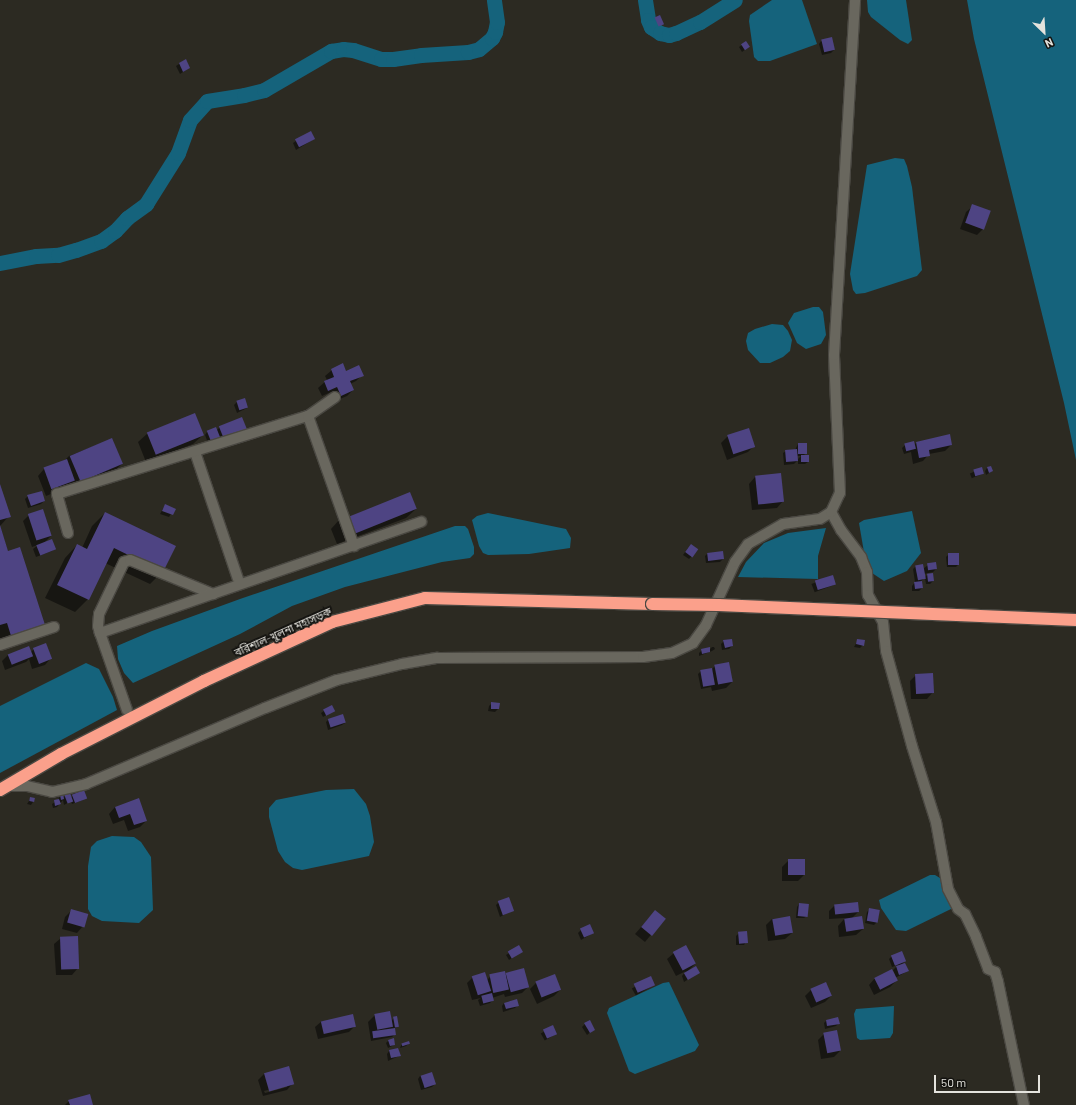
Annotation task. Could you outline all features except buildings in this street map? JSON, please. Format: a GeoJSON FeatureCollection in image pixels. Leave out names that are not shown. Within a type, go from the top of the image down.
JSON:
{"type":"FeatureCollection","features":[{"type":"Feature","properties":{"kind":"highway","name":"বরিশাল-খুলনা মহাসড়ক"},"geometry":{"type":"LineString","coordinates":[[3,788],[61,754],[198,684],[332,622],[425,598],[726,605],[1076,620]]}},
{"type":"Feature","properties":{"kind":"street"},"geometry":{"type":"LineString","coordinates":[[3,788],[27,786],[52,792],[86,784],[265,708],[337,680],[402,664],[437,658],[643,657],[672,653],[693,643],[706,625],[735,562],[748,544],[783,524],[820,519],[831,512],[840,493],[834,354],[855,0]]}},
{"type":"Feature","properties":{"kind":"street"},"geometry":{"type":"LineString","coordinates":[[68,533],[57,494],[308,416],[335,397]]}},
{"type":"Feature","properties":{"kind":"street"},"geometry":{"type":"LineString","coordinates":[[308,416],[354,546]]}},
{"type":"Feature","properties":{"kind":"street"},"geometry":{"type":"LineString","coordinates":[[195,452],[238,579]]}},
{"type":"Feature","properties":{"kind":"street"},"geometry":{"type":"LineString","coordinates":[[831,512],[841,530],[861,557],[867,572],[868,595],[883,622],[886,651],[912,746],[936,822],[948,889],[958,909],[965,914],[976,937],[988,969],[995,972],[1024,1105]]}},
{"type":"Feature","properties":{"kind":"street"},"geometry":{"type":"LineString","coordinates":[[100,633],[421,522]]}},
{"type":"Feature","properties":{"kind":"street"},"geometry":{"type":"LineString","coordinates":[[127,710],[98,626],[99,614],[124,562],[130,560],[213,594]]}},
{"type":"Feature","properties":{"kind":"street"},"geometry":{"type":"LineString","coordinates":[[0,645],[54,627]]}},
{"type":"Feature","properties":{"kind":"water"},"geometry":{"type":"Polygon","coordinates":[[[772,0],[802,0],[817,44],[770,61],[758,61],[754,57],[749,21],[750,15],[772,0]]]}},
{"type":"Feature","properties":{"kind":"water"},"geometry":{"type":"Polygon","coordinates":[[[867,0],[906,0],[912,40],[908,44],[900,40],[871,17],[868,12],[867,0]]]}},
{"type":"Feature","properties":{"kind":"water"},"geometry":{"type":"Polygon","coordinates":[[[967,0],[1076,0],[1076,460],[1064,403],[974,39],[967,0]]]}},
{"type":"Feature","properties":{"kind":"water"},"geometry":{"type":"Polygon","coordinates":[[[895,158],[904,159],[907,166],[912,187],[922,270],[917,276],[865,293],[856,294],[853,290],[850,274],[867,165],[895,158]]]}},
{"type":"Feature","properties":{"kind":"water"},"geometry":{"type":"Polygon","coordinates":[[[813,307],[819,307],[823,312],[826,335],[821,344],[806,349],[797,343],[788,323],[794,313],[813,307]]]}},
{"type":"Feature","properties":{"kind":"water"},"geometry":{"type":"Polygon","coordinates":[[[772,324],[783,325],[788,331],[792,340],[790,351],[783,357],[770,363],[760,363],[748,350],[746,341],[748,333],[755,329],[772,324]]]}},
{"type":"Feature","properties":{"kind":"water"},"geometry":{"type":"Polygon","coordinates":[[[912,511],[921,553],[907,571],[884,581],[872,573],[866,564],[859,523],[864,520],[912,511]]]}},
{"type":"Feature","properties":{"kind":"water"},"geometry":{"type":"Polygon","coordinates":[[[488,513],[566,529],[571,538],[570,548],[529,554],[488,555],[483,553],[479,546],[472,520],[477,516],[488,513]]]}},
{"type":"Feature","properties":{"kind":"water"},"geometry":{"type":"Polygon","coordinates":[[[455,526],[465,526],[468,529],[474,547],[474,554],[470,558],[442,562],[345,587],[292,606],[240,634],[133,683],[124,673],[118,659],[117,646],[152,631],[240,599],[455,526]]]}},
{"type":"Feature","properties":{"kind":"water"},"geometry":{"type":"Polygon","coordinates":[[[826,528],[818,556],[818,579],[738,577],[746,562],[764,543],[788,533],[826,528]]]}},
{"type":"Feature","properties":{"kind":"water"},"geometry":{"type":"Polygon","coordinates":[[[86,663],[99,669],[113,697],[117,710],[0,773],[0,706],[86,663]]]}},
{"type":"Feature","properties":{"kind":"water"},"geometry":{"type":"Polygon","coordinates":[[[354,789],[366,804],[370,816],[374,842],[369,856],[302,870],[293,868],[285,862],[278,851],[269,817],[269,808],[276,800],[326,790],[354,789]]]}},
{"type":"Feature","properties":{"kind":"water"},"geometry":{"type":"Polygon","coordinates":[[[112,836],[134,837],[141,842],[151,857],[153,910],[139,923],[102,921],[92,916],[88,909],[88,866],[91,847],[97,841],[112,836]]]}},
{"type":"Feature","properties":{"kind":"water"},"geometry":{"type":"Polygon","coordinates":[[[930,875],[935,875],[940,878],[953,908],[906,931],[896,930],[881,908],[879,900],[930,875]]]}},
{"type":"Feature","properties":{"kind":"water"},"geometry":{"type":"Polygon","coordinates":[[[669,982],[699,1045],[695,1051],[635,1074],[629,1071],[607,1013],[609,1008],[663,983],[669,982]]]}},
{"type":"Feature","properties":{"kind":"water"},"geometry":{"type":"Polygon","coordinates":[[[894,1006],[893,1033],[890,1038],[860,1040],[857,1038],[854,1014],[856,1009],[894,1006]]]}},
{"type":"Feature","properties":{"kind":"waterway"},"geometry":{"type":"LineString","coordinates":[[0,263],[36,256],[58,255],[76,250],[101,241],[115,231],[127,218],[146,204],[178,153],[190,120],[207,101],[264,90],[331,51],[343,49],[353,50],[381,59],[393,59],[421,55],[468,52],[479,49],[492,38],[495,32],[497,22],[494,0]]}},
{"type":"Feature","properties":{"kind":"waterway"},"geometry":{"type":"LineString","coordinates":[[645,0],[648,20],[651,27],[660,33],[669,35],[700,22],[735,0]]}}]}
